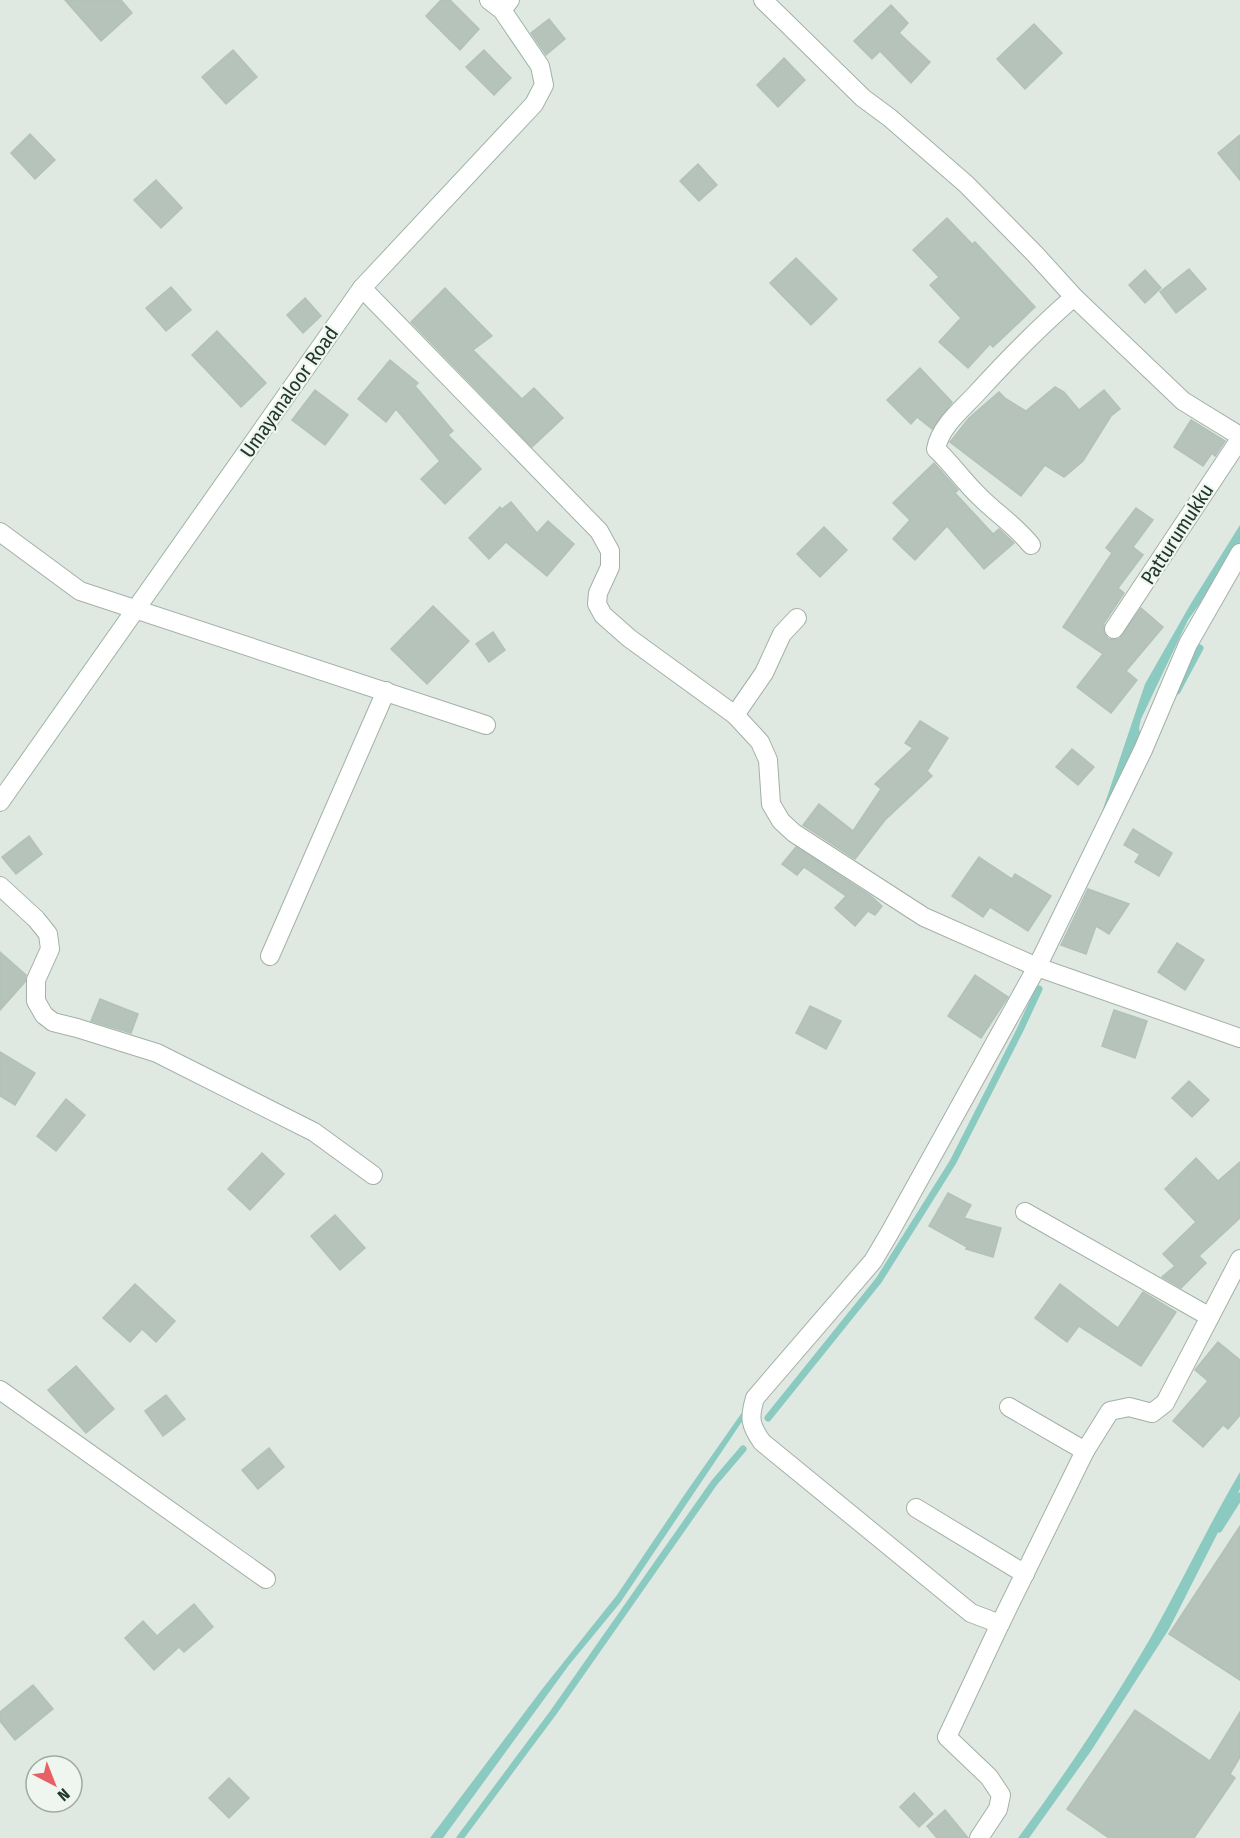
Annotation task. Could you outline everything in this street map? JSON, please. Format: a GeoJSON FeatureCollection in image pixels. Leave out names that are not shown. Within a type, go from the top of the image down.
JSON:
{"type":"FeatureCollection","features":[{"type":"Feature","properties":{"kind":"street"},"geometry":{"type":"LineString","coordinates":[[763,0],[863,98],[890,118],[966,184],[1074,297],[1183,401],[1240,438]]}},
{"type":"Feature","properties":{"kind":"street","name":"Umayanaloor Road"},"geometry":{"type":"LineString","coordinates":[[0,802],[362,288],[534,104],[544,85],[540,66],[500,3]]}},
{"type":"Feature","properties":{"kind":"street"},"geometry":{"type":"LineString","coordinates":[[362,288],[599,531],[610,551],[610,567],[598,593],[597,604],[603,615],[629,638],[735,715],[760,742],[768,760],[771,804],[781,821],[794,833],[924,917],[1037,967],[1240,1038]]}},
{"type":"Feature","properties":{"kind":"street"},"geometry":{"type":"LineString","coordinates":[[1031,545],[1018,529],[978,496],[954,466],[936,449],[938,437],[1038,327],[1074,297]]}},
{"type":"Feature","properties":{"kind":"street","name":"Patturumukku"},"geometry":{"type":"LineString","coordinates":[[1114,629],[1240,438]]}},
{"type":"Feature","properties":{"kind":"street"},"geometry":{"type":"LineString","coordinates":[[0,532],[80,591],[486,725]]}},
{"type":"Feature","properties":{"kind":"street"},"geometry":{"type":"LineString","coordinates":[[1000,1624],[971,1613],[762,1442],[752,1429],[751,1412],[755,1398],[873,1261],[1037,967],[1143,750],[1188,644],[1240,553]]}},
{"type":"Feature","properties":{"kind":"street"},"geometry":{"type":"LineString","coordinates":[[735,715],[764,673],[782,634],[797,618]]}},
{"type":"Feature","properties":{"kind":"street"},"geometry":{"type":"LineString","coordinates":[[270,956],[386,691]]}},
{"type":"Feature","properties":{"kind":"street"},"geometry":{"type":"LineString","coordinates":[[0,886],[36,919],[48,934],[50,949],[36,980],[36,1001],[44,1015],[53,1022],[157,1053],[314,1132],[373,1175]]}},
{"type":"Feature","properties":{"kind":"street"},"geometry":{"type":"LineString","coordinates":[[1025,1212],[1210,1317]]}},
{"type":"Feature","properties":{"kind":"street"},"geometry":{"type":"LineString","coordinates":[[979,1838],[998,1809],[1001,1795],[989,1777],[947,1737],[1085,1451],[1110,1411],[1129,1407],[1152,1413],[1165,1403],[1240,1259]]}},
{"type":"Feature","properties":{"kind":"street"},"geometry":{"type":"LineString","coordinates":[[0,1390],[266,1579]]}},
{"type":"Feature","properties":{"kind":"street"},"geometry":{"type":"LineString","coordinates":[[1009,1407],[1085,1451]]}},
{"type":"Feature","properties":{"kind":"street"},"geometry":{"type":"LineString","coordinates":[[916,1508],[1025,1574]]}},
{"type":"Feature","properties":{"kind":"water"},"geometry":{"type":"Polygon","coordinates":[[[1240,525],[1240,542],[1188,620],[1141,719],[1139,728],[1141,738],[1109,817],[1102,812],[1145,684],[1190,605],[1240,525]]]}},
{"type":"Feature","properties":{"kind":"water"},"geometry":{"type":"Polygon","coordinates":[[[750,1401],[745,1417],[620,1603],[569,1665],[443,1838],[430,1838],[543,1688],[617,1595],[750,1401]]]}},
{"type":"Feature","properties":{"kind":"water"},"geometry":{"type":"Polygon","coordinates":[[[1240,1472],[1240,1489],[1169,1629],[1091,1751],[1029,1838],[1018,1838],[1087,1739],[1136,1663],[1240,1472]]]}},
{"type":"Feature","properties":{"kind":"building"},"geometry":{"type":"Polygon","coordinates":[[[65,0],[121,0],[132,13],[101,41],[65,0]]]}},
{"type":"Feature","properties":{"kind":"building"},"geometry":{"type":"Polygon","coordinates":[[[441,0],[450,0],[479,29],[460,50],[426,16],[441,0]]]}},
{"type":"Feature","properties":{"kind":"building"},"geometry":{"type":"Polygon","coordinates":[[[891,5],[908,23],[899,33],[930,62],[911,83],[880,51],[872,59],[854,41],[891,5]]]}},
{"type":"Feature","properties":{"kind":"building"},"geometry":{"type":"Polygon","coordinates":[[[549,19],[565,39],[546,55],[531,33],[549,19]]]}},
{"type":"Feature","properties":{"kind":"building"},"geometry":{"type":"Polygon","coordinates":[[[1034,24],[1062,53],[1025,89],[997,59],[1034,24]]]}},
{"type":"Feature","properties":{"kind":"building"},"geometry":{"type":"Polygon","coordinates":[[[233,50],[257,77],[226,104],[202,77],[233,50]]]}},
{"type":"Feature","properties":{"kind":"building"},"geometry":{"type":"Polygon","coordinates":[[[484,50],[511,78],[494,95],[466,67],[484,50]]]}},
{"type":"Feature","properties":{"kind":"building"},"geometry":{"type":"Polygon","coordinates":[[[784,58],[805,80],[778,107],[757,85],[784,58]]]}},
{"type":"Feature","properties":{"kind":"building"},"geometry":{"type":"Polygon","coordinates":[[[30,134],[55,160],[35,179],[11,153],[30,134]]]}},
{"type":"Feature","properties":{"kind":"building"},"geometry":{"type":"Polygon","coordinates":[[[1240,135],[1240,180],[1218,153],[1240,135]]]}},
{"type":"Feature","properties":{"kind":"building"},"geometry":{"type":"Polygon","coordinates":[[[698,164],[717,185],[699,201],[680,181],[698,164]]]}},
{"type":"Feature","properties":{"kind":"building"},"geometry":{"type":"Polygon","coordinates":[[[156,180],[182,208],[161,228],[134,200],[156,180]]]}},
{"type":"Feature","properties":{"kind":"building"},"geometry":{"type":"Polygon","coordinates":[[[947,218],[972,244],[975,242],[1035,307],[993,347],[990,344],[968,368],[939,342],[961,318],[930,285],[939,277],[913,250],[947,218]]]}},
{"type":"Feature","properties":{"kind":"building"},"geometry":{"type":"Polygon","coordinates":[[[796,258],[837,299],[811,325],[770,283],[796,258]]]}},
{"type":"Feature","properties":{"kind":"building"},"geometry":{"type":"Polygon","coordinates":[[[1189,269],[1206,289],[1176,313],[1160,292],[1189,269]]]}},
{"type":"Feature","properties":{"kind":"building"},"geometry":{"type":"Polygon","coordinates":[[[1145,270],[1161,288],[1145,303],[1129,285],[1145,270]]]}},
{"type":"Feature","properties":{"kind":"building"},"geometry":{"type":"Polygon","coordinates":[[[171,287],[191,310],[166,331],[146,308],[171,287]]]}},
{"type":"Feature","properties":{"kind":"building"},"geometry":{"type":"Polygon","coordinates":[[[445,288],[492,336],[473,350],[522,399],[534,388],[563,418],[532,447],[411,322],[445,288]]]}},
{"type":"Feature","properties":{"kind":"building"},"geometry":{"type":"Polygon","coordinates":[[[305,298],[321,316],[303,333],[287,315],[305,298]]]}},
{"type":"Feature","properties":{"kind":"building"},"geometry":{"type":"Polygon","coordinates":[[[217,331],[266,383],[241,407],[192,355],[217,331]]]}},
{"type":"Feature","properties":{"kind":"building"},"geometry":{"type":"Polygon","coordinates":[[[390,360],[418,383],[415,386],[453,431],[448,435],[481,469],[445,504],[421,479],[440,461],[396,409],[386,422],[358,399],[390,360]]]}},
{"type":"Feature","properties":{"kind":"building"},"geometry":{"type":"Polygon","coordinates":[[[920,368],[952,402],[932,429],[917,417],[911,424],[887,400],[920,368]]]}},
{"type":"Feature","properties":{"kind":"building"},"geometry":{"type":"Polygon","coordinates":[[[1055,387],[1064,392],[1079,410],[1104,390],[1120,409],[1111,416],[1083,461],[1064,477],[1045,465],[1021,496],[950,442],[969,418],[999,392],[1026,411],[1055,387]]]}},
{"type":"Feature","properties":{"kind":"building"},"geometry":{"type":"Polygon","coordinates":[[[315,390],[348,415],[325,445],[292,420],[315,390]]]}},
{"type":"Feature","properties":{"kind":"building"},"geometry":{"type":"Polygon","coordinates":[[[1191,420],[1225,441],[1215,456],[1212,453],[1203,466],[1174,447],[1191,420]]]}},
{"type":"Feature","properties":{"kind":"building"},"geometry":{"type":"Polygon","coordinates":[[[934,463],[958,490],[955,493],[993,534],[999,529],[1014,543],[984,569],[947,526],[915,560],[893,539],[910,520],[893,503],[934,463]]]}},
{"type":"Feature","properties":{"kind":"building"},"geometry":{"type":"Polygon","coordinates":[[[511,502],[537,533],[548,521],[574,544],[547,576],[506,542],[489,559],[469,538],[500,507],[502,509],[511,502]]]}},
{"type":"Feature","properties":{"kind":"building"},"geometry":{"type":"Polygon","coordinates":[[[1136,508],[1153,520],[1133,547],[1143,555],[1118,588],[1124,593],[1104,623],[1104,633],[1108,639],[1119,639],[1141,608],[1163,627],[1126,671],[1137,680],[1111,713],[1077,687],[1103,654],[1063,627],[1112,553],[1106,548],[1136,508]]]}},
{"type":"Feature","properties":{"kind":"building"},"geometry":{"type":"Polygon","coordinates":[[[824,527],[847,550],[820,577],[797,554],[824,527]]]}},
{"type":"Feature","properties":{"kind":"building"},"geometry":{"type":"Polygon","coordinates":[[[433,606],[469,641],[427,684],[391,649],[433,606]]]}},
{"type":"Feature","properties":{"kind":"building"},"geometry":{"type":"Polygon","coordinates":[[[493,632],[505,650],[489,662],[476,644],[493,632]]]}},
{"type":"Feature","properties":{"kind":"building"},"geometry":{"type":"Polygon","coordinates":[[[920,721],[948,738],[927,771],[932,776],[885,820],[855,859],[803,825],[819,804],[853,831],[881,789],[875,784],[913,748],[905,743],[920,721]]]}},
{"type":"Feature","properties":{"kind":"building"},"geometry":{"type":"Polygon","coordinates":[[[1072,749],[1094,767],[1078,785],[1056,767],[1072,749]]]}},
{"type":"Feature","properties":{"kind":"building"},"geometry":{"type":"Polygon","coordinates":[[[1133,829],[1172,853],[1159,876],[1135,862],[1140,854],[1124,845],[1133,829]]]}},
{"type":"Feature","properties":{"kind":"building"},"geometry":{"type":"Polygon","coordinates":[[[29,836],[42,854],[16,874],[2,857],[29,836]]]}},
{"type":"Feature","properties":{"kind":"building"},"geometry":{"type":"Polygon","coordinates":[[[796,847],[871,896],[882,906],[875,915],[868,911],[855,926],[835,908],[846,896],[804,867],[797,875],[782,864],[796,847]]]}},
{"type":"Feature","properties":{"kind":"building"},"geometry":{"type":"Polygon","coordinates":[[[979,857],[1012,879],[1015,874],[1051,896],[1028,931],[990,907],[983,917],[952,896],[979,857]]]}},
{"type":"Feature","properties":{"kind":"building"},"geometry":{"type":"Polygon","coordinates":[[[1088,889],[1129,904],[1109,934],[1096,926],[1086,954],[1061,945],[1088,889]]]}},
{"type":"Feature","properties":{"kind":"building"},"geometry":{"type":"Polygon","coordinates":[[[1177,943],[1204,960],[1185,990],[1158,972],[1177,943]]]}},
{"type":"Feature","properties":{"kind":"building"},"geometry":{"type":"Polygon","coordinates":[[[0,952],[26,975],[25,982],[0,1010],[0,952]]]}},
{"type":"Feature","properties":{"kind":"building"},"geometry":{"type":"Polygon","coordinates":[[[975,975],[1008,997],[981,1038],[948,1016],[975,975]]]}},
{"type":"Feature","properties":{"kind":"building"},"geometry":{"type":"Polygon","coordinates":[[[100,999],[138,1014],[131,1033],[91,1021],[100,999]]]}},
{"type":"Feature","properties":{"kind":"building"},"geometry":{"type":"Polygon","coordinates":[[[810,1006],[841,1021],[826,1049],[796,1033],[810,1006]]]}},
{"type":"Feature","properties":{"kind":"building"},"geometry":{"type":"Polygon","coordinates":[[[1114,1010],[1147,1021],[1135,1058],[1102,1046],[1114,1010]]]}},
{"type":"Feature","properties":{"kind":"building"},"geometry":{"type":"Polygon","coordinates":[[[0,1052],[35,1073],[15,1105],[0,1096],[0,1052]]]}},
{"type":"Feature","properties":{"kind":"building"},"geometry":{"type":"Polygon","coordinates":[[[1189,1081],[1209,1100],[1192,1117],[1172,1098],[1189,1081]]]}},
{"type":"Feature","properties":{"kind":"building"},"geometry":{"type":"Polygon","coordinates":[[[66,1099],[85,1115],[56,1151],[37,1136],[66,1099]]]}},
{"type":"Feature","properties":{"kind":"building"},"geometry":{"type":"Polygon","coordinates":[[[262,1153],[284,1174],[250,1210],[228,1189],[262,1153]]]}},
{"type":"Feature","properties":{"kind":"building"},"geometry":{"type":"Polygon","coordinates":[[[1196,1158],[1218,1181],[1240,1162],[1240,1218],[1199,1256],[1206,1263],[1181,1288],[1162,1277],[1175,1266],[1163,1254],[1196,1222],[1165,1189],[1196,1158]]]}},
{"type":"Feature","properties":{"kind":"building"},"geometry":{"type":"Polygon","coordinates":[[[948,1193],[971,1205],[964,1218],[1001,1228],[993,1257],[966,1249],[967,1247],[929,1226],[948,1193]]]}},
{"type":"Feature","properties":{"kind":"building"},"geometry":{"type":"Polygon","coordinates":[[[335,1215],[365,1248],[340,1270],[311,1236],[335,1215]]]}},
{"type":"Feature","properties":{"kind":"building"},"geometry":{"type":"Polygon","coordinates":[[[135,1284],[175,1321],[156,1342],[142,1329],[130,1342],[103,1318],[135,1284]]]}},
{"type":"Feature","properties":{"kind":"building"},"geometry":{"type":"Polygon","coordinates":[[[1060,1284],[1118,1328],[1143,1292],[1176,1312],[1141,1366],[1079,1326],[1067,1342],[1035,1318],[1060,1284]]]}},
{"type":"Feature","properties":{"kind":"building"},"geometry":{"type":"Polygon","coordinates":[[[1218,1342],[1240,1360],[1240,1415],[1228,1429],[1223,1425],[1203,1447],[1173,1421],[1208,1381],[1195,1370],[1218,1342]]]}},
{"type":"Feature","properties":{"kind":"building"},"geometry":{"type":"Polygon","coordinates":[[[76,1366],[114,1409],[86,1433],[48,1390],[76,1366]]]}},
{"type":"Feature","properties":{"kind":"building"},"geometry":{"type":"Polygon","coordinates":[[[166,1395],[185,1419],[163,1436],[145,1411],[166,1395]]]}},
{"type":"Feature","properties":{"kind":"building"},"geometry":{"type":"Polygon","coordinates":[[[269,1448],[284,1467],[258,1489],[242,1470],[269,1448]]]}},
{"type":"Feature","properties":{"kind":"building"},"geometry":{"type":"Polygon","coordinates":[[[1240,1526],[1240,1680],[1169,1634],[1240,1526]]]}},
{"type":"Feature","properties":{"kind":"building"},"geometry":{"type":"Polygon","coordinates":[[[194,1604],[213,1627],[184,1652],[179,1647],[154,1670],[125,1638],[143,1621],[157,1636],[194,1604]]]}},
{"type":"Feature","properties":{"kind":"building"},"geometry":{"type":"Polygon","coordinates":[[[33,1685],[53,1709],[15,1740],[0,1721],[0,1712],[33,1685]]]}},
{"type":"Feature","properties":{"kind":"building"},"geometry":{"type":"Polygon","coordinates":[[[1135,1710],[1210,1761],[1240,1712],[1240,1757],[1230,1774],[1235,1778],[1194,1838],[1109,1838],[1067,1809],[1135,1710]]]}},
{"type":"Feature","properties":{"kind":"building"},"geometry":{"type":"Polygon","coordinates":[[[229,1778],[249,1798],[229,1818],[209,1798],[229,1778]]]}},
{"type":"Feature","properties":{"kind":"building"},"geometry":{"type":"Polygon","coordinates":[[[914,1793],[933,1814],[919,1827],[900,1807],[914,1793]]]}},
{"type":"Feature","properties":{"kind":"building"},"geometry":{"type":"Polygon","coordinates":[[[945,1810],[968,1838],[937,1838],[927,1826],[945,1810]]]}},
{"type":"Feature","properties":{"kind":"waterway"},"geometry":{"type":"LineString","coordinates":[[1177,691],[1200,648]]}},
{"type":"Feature","properties":{"kind":"waterway"},"geometry":{"type":"LineString","coordinates":[[768,1418],[879,1280],[953,1162],[1039,989]]}},
{"type":"Feature","properties":{"kind":"waterway"},"geometry":{"type":"LineString","coordinates":[[460,1838],[553,1713],[714,1483],[743,1449]]}},
{"type":"Feature","properties":{"kind":"waterway"},"geometry":{"type":"LineString","coordinates":[[1219,1529],[1240,1496]]}}]}
